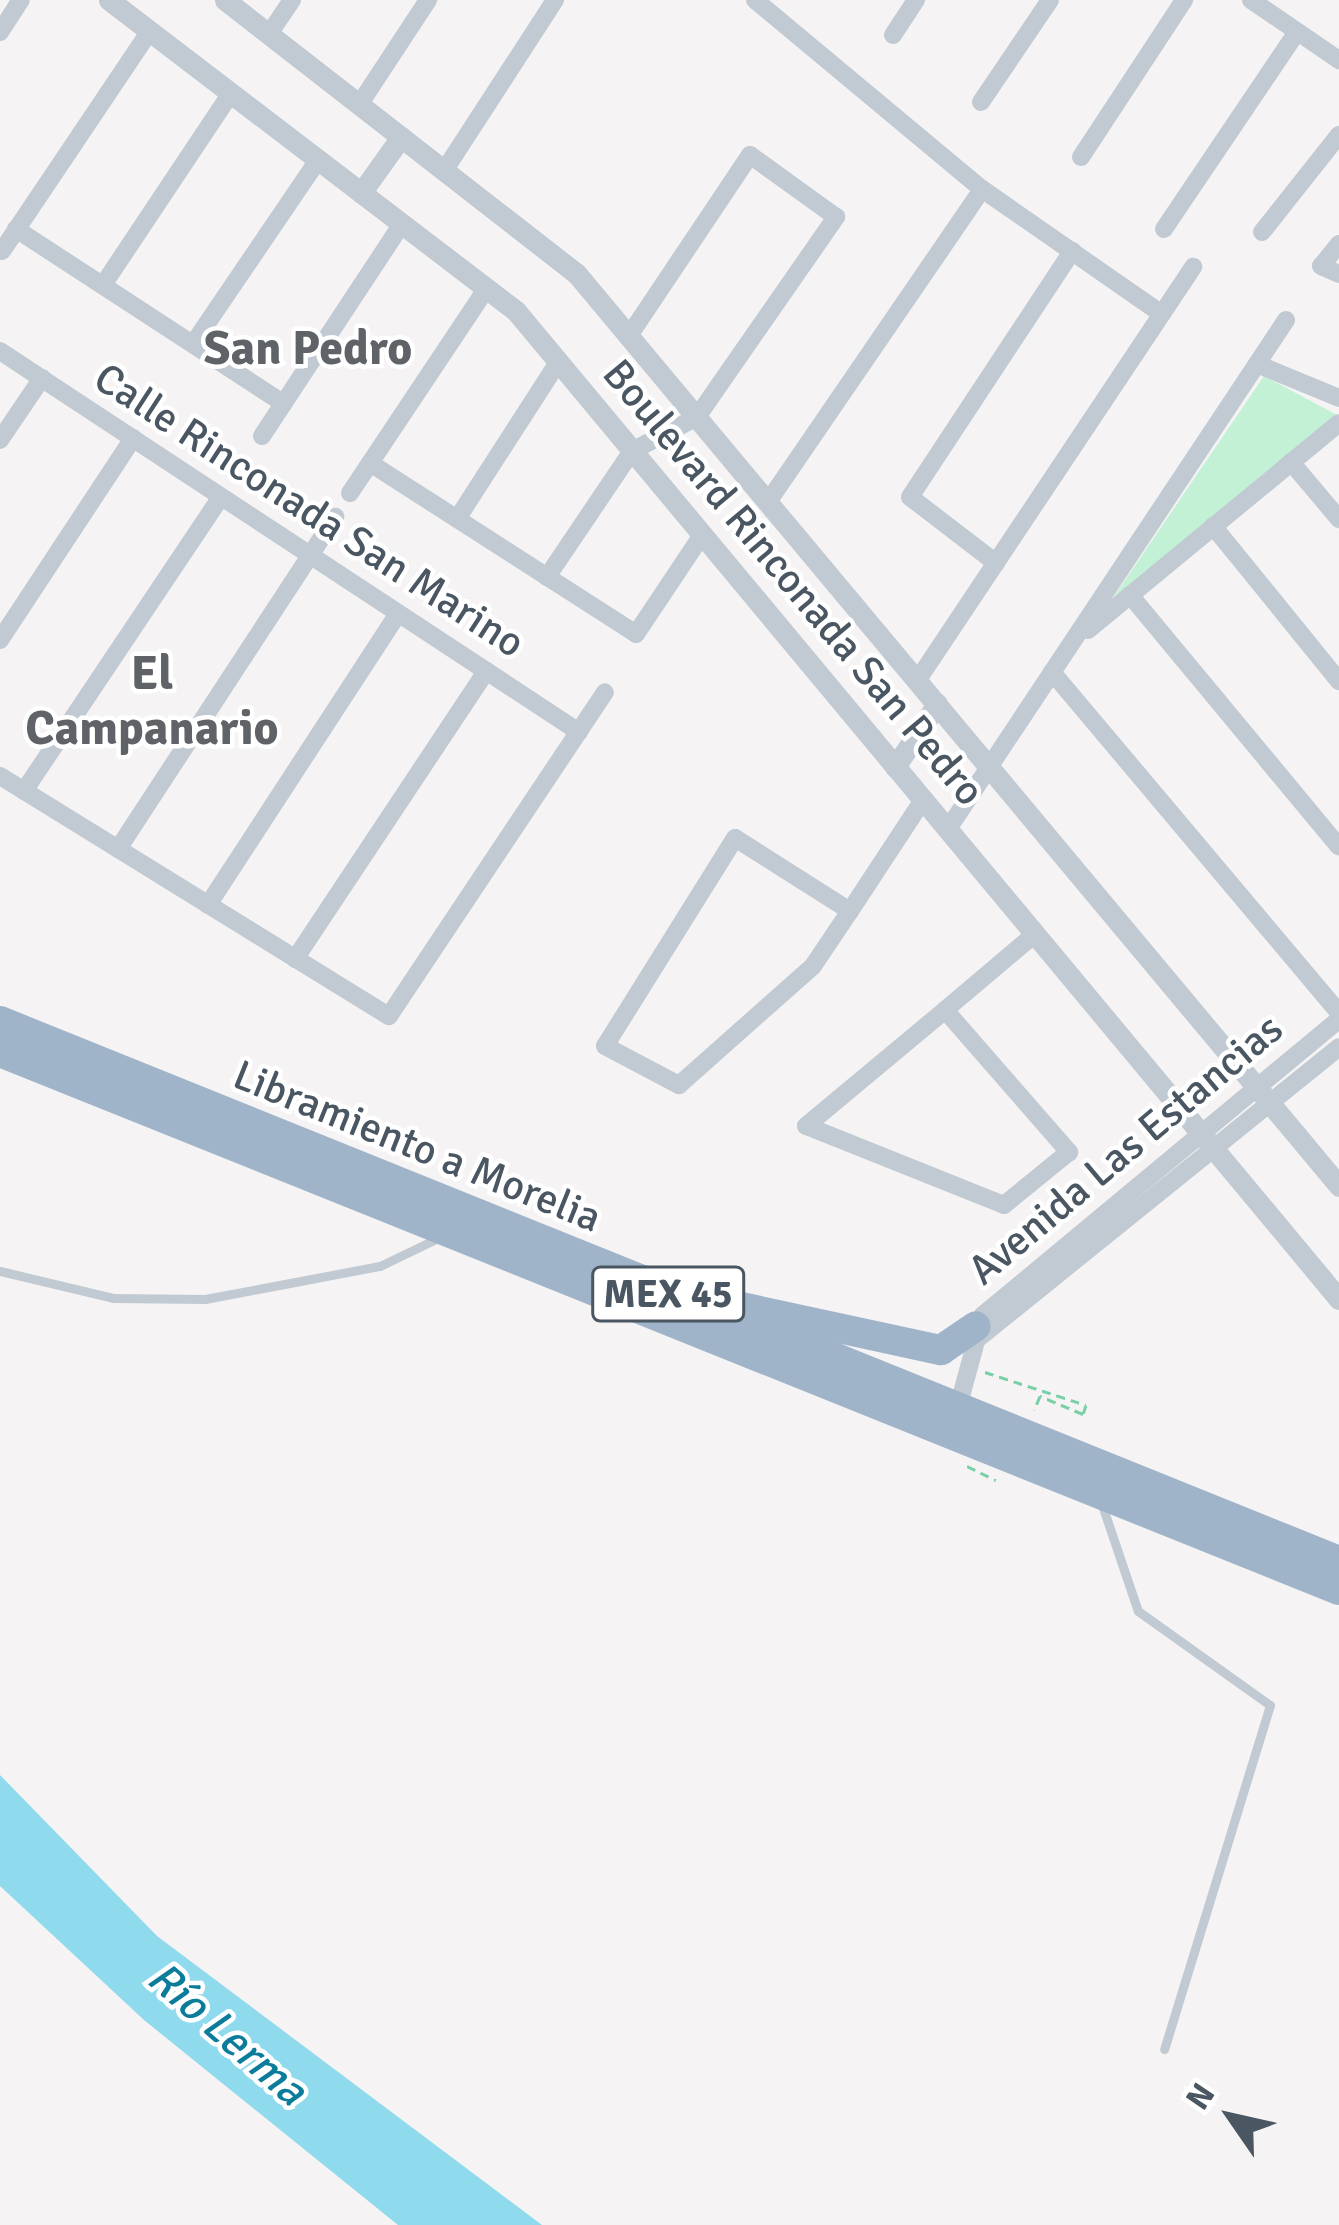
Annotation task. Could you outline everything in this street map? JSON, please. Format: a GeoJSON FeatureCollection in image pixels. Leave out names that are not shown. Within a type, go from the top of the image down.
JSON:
{"type":"FeatureCollection","features":[{"type":"Feature","properties":{"kind":"highway","name":"Libramiento a Morelia"},"geometry":{"type":"LineString","coordinates":[[0,1021],[1339,1561]]}},
{"type":"Feature","properties":{"kind":"highway","name":"Libramiento a Morelia"},"geometry":{"type":"LineString","coordinates":[[0,1052],[1339,1590]]}},
{"type":"Feature","properties":{"kind":"highway"},"geometry":{"type":"LineString","coordinates":[[681,1299],[823,1316],[940,1350],[973,1336]]}},
{"type":"Feature","properties":{"kind":"street"},"geometry":{"type":"LineString","coordinates":[[0,32],[21,0]]}},
{"type":"Feature","properties":{"kind":"street","name":"Boulevard Rinconada San Pedro"},"geometry":{"type":"LineString","coordinates":[[109,0],[486,289],[558,362],[1339,1299]]}},
{"type":"Feature","properties":{"kind":"street","name":"Boulevard Rinconada San Pedro"},"geometry":{"type":"LineString","coordinates":[[225,0],[577,273],[1339,1186]]}},
{"type":"Feature","properties":{"kind":"street"},"geometry":{"type":"LineString","coordinates":[[269,34],[292,0]]}},
{"type":"Feature","properties":{"kind":"street"},"geometry":{"type":"LineString","coordinates":[[359,105],[428,0]]}},
{"type":"Feature","properties":{"kind":"street"},"geometry":{"type":"LineString","coordinates":[[444,171],[555,0]]}},
{"type":"Feature","properties":{"kind":"street"},"geometry":{"type":"LineString","coordinates":[[755,0],[982,189],[1162,314]]}},
{"type":"Feature","properties":{"kind":"street"},"geometry":{"type":"LineString","coordinates":[[892,35],[916,0]]}},
{"type":"Feature","properties":{"kind":"street"},"geometry":{"type":"LineString","coordinates":[[981,102],[1050,0]]}},
{"type":"Feature","properties":{"kind":"street"},"geometry":{"type":"LineString","coordinates":[[1081,158],[1184,0]]}},
{"type":"Feature","properties":{"kind":"street"},"geometry":{"type":"LineString","coordinates":[[1251,0],[1339,60]]}},
{"type":"Feature","properties":{"kind":"street"},"geometry":{"type":"LineString","coordinates":[[2,250],[150,31]]}},
{"type":"Feature","properties":{"kind":"street"},"geometry":{"type":"LineString","coordinates":[[1164,229],[1298,32]]}},
{"type":"Feature","properties":{"kind":"street"},"geometry":{"type":"LineString","coordinates":[[103,285],[231,93]]}},
{"type":"Feature","properties":{"kind":"street"},"geometry":{"type":"LineString","coordinates":[[1262,232],[1339,135]]}},
{"type":"Feature","properties":{"kind":"street"},"geometry":{"type":"LineString","coordinates":[[361,193],[401,137]]}},
{"type":"Feature","properties":{"kind":"street"},"geometry":{"type":"LineString","coordinates":[[547,577],[632,451],[697,417],[836,217],[750,155],[629,336]]}},
{"type":"Feature","properties":{"kind":"street"},"geometry":{"type":"LineString","coordinates":[[193,344],[318,160]]}},
{"type":"Feature","properties":{"kind":"street"},"geometry":{"type":"LineString","coordinates":[[768,502],[982,189]]}},
{"type":"Feature","properties":{"kind":"street"},"geometry":{"type":"LineString","coordinates":[[262,436],[402,224]]}},
{"type":"Feature","properties":{"kind":"street"},"geometry":{"type":"LineString","coordinates":[[16,229],[283,403]]}},
{"type":"Feature","properties":{"kind":"street"},"geometry":{"type":"LineString","coordinates":[[1330,270],[1339,244]]}},
{"type":"Feature","properties":{"kind":"street"},"geometry":{"type":"LineString","coordinates":[[996,563],[910,497],[1072,251]]}},
{"type":"Feature","properties":{"kind":"street"},"geometry":{"type":"LineString","coordinates":[[917,681],[1193,267]]}},
{"type":"Feature","properties":{"kind":"street"},"geometry":{"type":"LineString","coordinates":[[350,493],[486,289]]}},
{"type":"Feature","properties":{"kind":"street"},"geometry":{"type":"LineString","coordinates":[[948,830],[1286,320]]}},
{"type":"Feature","properties":{"kind":"street","name":"Calle Rinconada San Marino"},"geometry":{"type":"LineString","coordinates":[[0,351],[579,732]]}},
{"type":"Feature","properties":{"kind":"street"},"geometry":{"type":"LineString","coordinates":[[458,520],[558,362]]}},
{"type":"Feature","properties":{"kind":"street"},"geometry":{"type":"LineString","coordinates":[[1257,364],[1339,398]]}},
{"type":"Feature","properties":{"kind":"street"},"geometry":{"type":"LineString","coordinates":[[0,440],[42,378]]}},
{"type":"Feature","properties":{"kind":"street"},"geometry":{"type":"LineString","coordinates":[[1071,644],[1339,423]]}},
{"type":"Feature","properties":{"kind":"street"},"geometry":{"type":"LineString","coordinates":[[0,640],[133,438]]}},
{"type":"Feature","properties":{"kind":"street"},"geometry":{"type":"LineString","coordinates":[[1291,462],[1339,519]]}},
{"type":"Feature","properties":{"kind":"street"},"geometry":{"type":"LineString","coordinates":[[370,463],[636,634],[702,535]]}},
{"type":"Feature","properties":{"kind":"street"},"geometry":{"type":"LineString","coordinates":[[24,791],[221,496]]}},
{"type":"Feature","properties":{"kind":"street"},"geometry":{"type":"LineString","coordinates":[[118,849],[335,517]]}},
{"type":"Feature","properties":{"kind":"street"},"geometry":{"type":"LineString","coordinates":[[1214,526],[1339,681]]}},
{"type":"Feature","properties":{"kind":"street"},"geometry":{"type":"LineString","coordinates":[[1130,595],[1339,847]]}},
{"type":"Feature","properties":{"kind":"street"},"geometry":{"type":"LineString","coordinates":[[208,904],[398,613]]}},
{"type":"Feature","properties":{"kind":"street"},"geometry":{"type":"LineString","coordinates":[[295,958],[486,671]]}},
{"type":"Feature","properties":{"kind":"street"},"geometry":{"type":"LineString","coordinates":[[1052,672],[1339,1016]]}},
{"type":"Feature","properties":{"kind":"street"},"geometry":{"type":"LineString","coordinates":[[0,776],[389,1016],[605,692]]}},
{"type":"Feature","properties":{"kind":"street"},"geometry":{"type":"LineString","coordinates":[[896,766],[937,704]]}},
{"type":"Feature","properties":{"kind":"street"},"geometry":{"type":"LineString","coordinates":[[850,911],[735,838],[605,1046],[679,1085],[813,966],[850,911],[923,800]]}},
{"type":"Feature","properties":{"kind":"street"},"geometry":{"type":"LineString","coordinates":[[945,1010],[1069,1152],[1004,1205],[806,1126],[1035,934]]}},
{"type":"Feature","properties":{"kind":"street","name":"Avenida Las Estancias"},"geometry":{"type":"LineString","coordinates":[[1265,1097],[1339,1016]]}},
{"type":"Feature","properties":{"kind":"street","name":"Avenida Las Estancias"},"geometry":{"type":"LineString","coordinates":[[959,1404],[973,1336],[1265,1097],[1339,1047]]}},
{"type":"Feature","properties":{"kind":"lane"},"geometry":{"type":"LineString","coordinates":[[0,1271],[113,1298],[205,1299],[397,1261],[448,1232]]}},
{"type":"Feature","properties":{"kind":"lane"},"geometry":{"type":"LineString","coordinates":[[1097,1490],[1138,1611],[1270,1705],[1164,2049]]}},
{"type":"Feature","properties":{"kind":"path"},"geometry":{"type":"LineString","coordinates":[[966,1366],[1086,1406],[1082,1414],[1040,1396]]}},
{"type":"Feature","properties":{"kind":"green space"},"geometry":{"type":"Polygon","coordinates":[[[1264,376],[1337,415],[1113,598],[1264,376]]]}},
{"type":"Feature","properties":{"kind":"water","name":"Río Lerma"},"geometry":{"type":"Polygon","coordinates":[[[0,1775],[157,1936],[542,2225],[398,2225],[144,2020],[0,1886],[0,1775]]]}},
{"type":"Feature","properties":{"kind":"district","name":"San Pedro"},"geometry":{"type":"Point","coordinates":[308,349]}},
{"type":"Feature","properties":{"kind":"district","name":"El Campanario"},"geometry":{"type":"Point","coordinates":[152,700]}}]}
